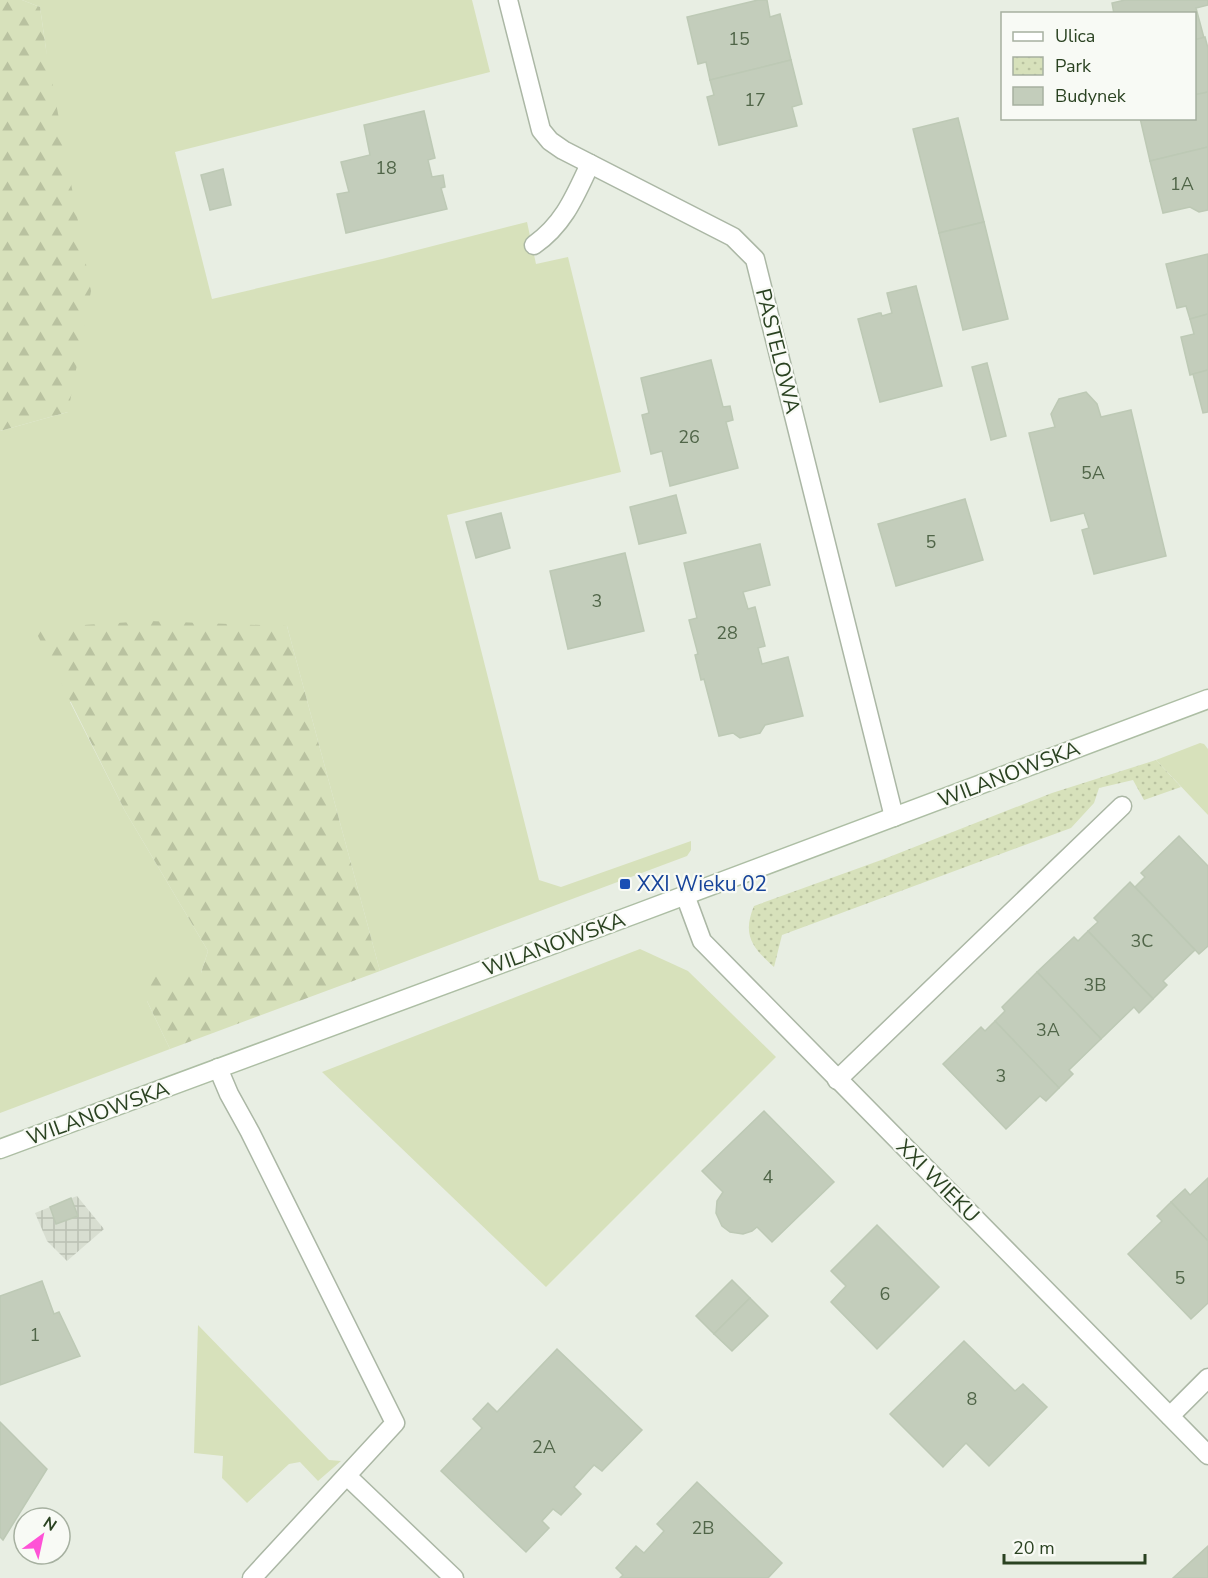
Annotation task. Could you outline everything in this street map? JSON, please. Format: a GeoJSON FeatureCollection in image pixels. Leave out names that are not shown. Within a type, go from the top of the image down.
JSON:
{"type":"FeatureCollection","features":[{"type":"Feature","properties":{"kind":"street","name":"PASTELOWA"},"geometry":{"type":"LineString","coordinates":[[508,0],[541,130],[550,141],[733,237],[755,259],[894,817]]}},
{"type":"Feature","properties":{"kind":"street"},"geometry":{"type":"LineString","coordinates":[[534,245],[561,221],[590,164]]}},
{"type":"Feature","properties":{"kind":"street","name":"WILANOWSKA"},"geometry":{"type":"LineString","coordinates":[[0,1149],[1208,699]]}},
{"type":"Feature","properties":{"kind":"street"},"geometry":{"type":"LineString","coordinates":[[837,1080],[1122,806]]}},
{"type":"Feature","properties":{"kind":"street","name":"XXI WIEKU"},"geometry":{"type":"LineString","coordinates":[[685,895],[702,941],[1208,1455]]}},
{"type":"Feature","properties":{"kind":"street"},"geometry":{"type":"LineString","coordinates":[[218,1068],[395,1423],[252,1578]]}},
{"type":"Feature","properties":{"kind":"street"},"geometry":{"type":"LineString","coordinates":[[1170,1416],[1208,1378]]}},
{"type":"Feature","properties":{"kind":"street"},"geometry":{"type":"LineString","coordinates":[[347,1476],[454,1578]]}},
{"type":"Feature","properties":{"kind":"shaded area"},"geometry":{"type":"Polygon","coordinates":[[[77,1196],[104,1229],[67,1261],[47,1241],[35,1213],[77,1196]]]}},
{"type":"Feature","properties":{"kind":"green space"},"geometry":{"type":"Polygon","coordinates":[[[0,0],[22,0],[40,7],[91,291],[68,412],[0,431],[0,0]]]}},
{"type":"Feature","properties":{"kind":"green space"},"geometry":{"type":"Polygon","coordinates":[[[22,0],[472,0],[490,72],[175,152],[212,299],[527,222],[536,264],[568,257],[621,472],[447,515],[539,880],[561,887],[691,841],[691,850],[687,856],[380,971],[287,626],[70,702],[125,811],[208,951],[201,973],[147,1001],[170,1049],[0,1113],[0,431],[68,412],[46,49],[40,7],[22,0]]]}},
{"type":"Feature","properties":{"kind":"green space"},"geometry":{"type":"Polygon","coordinates":[[[149,621],[287,626],[380,971],[170,1049],[147,1001],[149,977],[201,973],[208,951],[125,811],[34,628],[149,621]]]}},
{"type":"Feature","properties":{"kind":"green space"},"geometry":{"type":"Polygon","coordinates":[[[1200,743],[1208,749],[1208,815],[1156,760],[1200,743]]]}},
{"type":"Feature","properties":{"kind":"green space"},"geometry":{"type":"Polygon","coordinates":[[[1156,760],[1181,787],[1144,800],[1133,780],[1099,788],[1094,803],[1071,828],[782,935],[774,967],[751,940],[749,925],[754,906],[884,859],[1052,793],[1156,760]]]}},
{"type":"Feature","properties":{"kind":"green space"},"geometry":{"type":"Polygon","coordinates":[[[640,949],[688,971],[776,1057],[546,1287],[322,1072],[640,949]]]}},
{"type":"Feature","properties":{"kind":"green space"},"geometry":{"type":"Polygon","coordinates":[[[198,1325],[329,1460],[341,1461],[318,1481],[300,1462],[289,1464],[247,1503],[222,1478],[223,1456],[194,1453],[198,1325]]]}},
{"type":"Feature","properties":{"kind":"building"},"geometry":{"type":"Polygon","coordinates":[[[758,0],[767,0],[770,17],[780,14],[791,60],[710,80],[706,62],[698,64],[687,17],[758,0]]]}},
{"type":"Feature","properties":{"kind":"building"},"geometry":{"type":"Polygon","coordinates":[[[1125,0],[1208,0],[1208,5],[1196,8],[1204,38],[1196,40],[1196,12],[1114,12],[1112,3],[1125,0]]]}},
{"type":"Feature","properties":{"kind":"building"},"geometry":{"type":"Polygon","coordinates":[[[1205,37],[1208,48],[1208,92],[1196,95],[1196,39],[1205,37]]]}},
{"type":"Feature","properties":{"kind":"building"},"geometry":{"type":"Polygon","coordinates":[[[791,60],[802,104],[792,107],[797,126],[719,145],[707,97],[714,95],[710,80],[791,60]]]}},
{"type":"Feature","properties":{"kind":"building"},"geometry":{"type":"Polygon","coordinates":[[[1208,92],[1208,147],[1150,161],[1140,120],[1196,120],[1196,95],[1208,92]]]}},
{"type":"Feature","properties":{"kind":"building"},"geometry":{"type":"Polygon","coordinates":[[[424,111],[435,158],[428,160],[432,177],[443,175],[445,187],[441,188],[447,209],[346,233],[337,194],[349,192],[341,162],[370,155],[364,125],[424,111]]]}},
{"type":"Feature","properties":{"kind":"building"},"geometry":{"type":"Polygon","coordinates":[[[958,118],[984,222],[939,233],[913,129],[958,118]]]}},
{"type":"Feature","properties":{"kind":"building"},"geometry":{"type":"Polygon","coordinates":[[[1208,147],[1208,210],[1199,212],[1190,207],[1163,213],[1150,161],[1208,147]]]}},
{"type":"Feature","properties":{"kind":"building"},"geometry":{"type":"Polygon","coordinates":[[[223,169],[231,205],[210,210],[201,175],[223,169]]]}},
{"type":"Feature","properties":{"kind":"building"},"geometry":{"type":"Polygon","coordinates":[[[984,222],[1008,319],[963,330],[939,233],[984,222]]]}},
{"type":"Feature","properties":{"kind":"building"},"geometry":{"type":"Polygon","coordinates":[[[1208,254],[1208,314],[1190,319],[1186,306],[1177,308],[1166,264],[1208,254]]]}},
{"type":"Feature","properties":{"kind":"building"},"geometry":{"type":"Polygon","coordinates":[[[916,286],[942,386],[880,402],[858,319],[879,313],[882,316],[892,313],[887,293],[916,286]]]}},
{"type":"Feature","properties":{"kind":"building"},"geometry":{"type":"Polygon","coordinates":[[[1208,314],[1208,370],[1190,375],[1181,337],[1194,334],[1190,319],[1208,314]]]}},
{"type":"Feature","properties":{"kind":"building"},"geometry":{"type":"Polygon","coordinates":[[[711,360],[723,407],[730,406],[733,420],[726,422],[738,468],[670,486],[662,451],[651,454],[642,415],[649,413],[641,378],[711,360]]]}},
{"type":"Feature","properties":{"kind":"building"},"geometry":{"type":"Polygon","coordinates":[[[987,363],[1006,436],[991,440],[972,367],[987,363]]]}},
{"type":"Feature","properties":{"kind":"building"},"geometry":{"type":"Polygon","coordinates":[[[1208,370],[1208,412],[1203,413],[1193,374],[1208,370]]]}},
{"type":"Feature","properties":{"kind":"building"},"geometry":{"type":"Polygon","coordinates":[[[1086,392],[1097,404],[1101,417],[1131,410],[1166,556],[1094,574],[1082,530],[1089,528],[1084,513],[1051,521],[1029,433],[1055,427],[1051,414],[1059,399],[1086,392]]]}},
{"type":"Feature","properties":{"kind":"building"},"geometry":{"type":"Polygon","coordinates":[[[676,495],[686,533],[639,544],[630,507],[676,495]]]}},
{"type":"Feature","properties":{"kind":"building"},"geometry":{"type":"Polygon","coordinates":[[[965,499],[983,560],[896,586],[878,524],[965,499]]]}},
{"type":"Feature","properties":{"kind":"building"},"geometry":{"type":"Polygon","coordinates":[[[501,513],[510,548],[476,558],[466,522],[501,513]]]}},
{"type":"Feature","properties":{"kind":"building"},"geometry":{"type":"Polygon","coordinates":[[[760,544],[770,585],[743,592],[748,609],[755,607],[765,646],[758,648],[762,664],[788,657],[803,716],[765,725],[760,733],[740,738],[733,733],[719,736],[704,679],[701,680],[695,655],[698,654],[689,620],[697,618],[684,563],[760,544]]]}},
{"type":"Feature","properties":{"kind":"building"},"geometry":{"type":"Polygon","coordinates":[[[625,553],[644,631],[568,649],[550,571],[625,553]]]}},
{"type":"Feature","properties":{"kind":"building"},"geometry":{"type":"Polygon","coordinates":[[[1179,836],[1208,866],[1208,946],[1199,954],[1135,887],[1145,877],[1141,873],[1179,836]]]}},
{"type":"Feature","properties":{"kind":"building"},"geometry":{"type":"Polygon","coordinates":[[[1130,882],[1195,950],[1163,981],[1167,985],[1153,999],[1088,931],[1098,922],[1094,918],[1130,882]]]}},
{"type":"Feature","properties":{"kind":"building"},"geometry":{"type":"Polygon","coordinates":[[[1088,931],[1153,999],[1139,1013],[1134,1007],[1101,1039],[1037,972],[1074,937],[1078,941],[1088,931]]]}},
{"type":"Feature","properties":{"kind":"building"},"geometry":{"type":"Polygon","coordinates":[[[1037,972],[1101,1039],[1069,1070],[1073,1074],[1059,1088],[995,1021],[1005,1011],[1002,1007],[1037,972]]]}},
{"type":"Feature","properties":{"kind":"building"},"geometry":{"type":"Polygon","coordinates":[[[995,1021],[1059,1088],[1046,1101],[1040,1096],[1006,1129],[943,1064],[981,1027],[985,1031],[995,1021]]]}},
{"type":"Feature","properties":{"kind":"building"},"geometry":{"type":"Polygon","coordinates":[[[764,1111],[834,1182],[772,1242],[757,1227],[743,1234],[730,1232],[722,1226],[716,1213],[717,1201],[723,1192],[702,1171],[764,1111]]]}},
{"type":"Feature","properties":{"kind":"building"},"geometry":{"type":"Polygon","coordinates":[[[1208,1178],[1208,1241],[1171,1202],[1185,1189],[1190,1195],[1208,1178]]]}},
{"type":"Feature","properties":{"kind":"building"},"geometry":{"type":"Polygon","coordinates":[[[71,1198],[78,1216],[56,1224],[50,1207],[71,1198]]]}},
{"type":"Feature","properties":{"kind":"building"},"geometry":{"type":"Polygon","coordinates":[[[1171,1202],[1208,1241],[1208,1303],[1191,1319],[1128,1254],[1162,1221],[1157,1216],[1171,1202]]]}},
{"type":"Feature","properties":{"kind":"building"},"geometry":{"type":"Polygon","coordinates":[[[877,1225],[939,1287],[877,1349],[831,1302],[846,1286],[831,1271],[877,1225]]]}},
{"type":"Feature","properties":{"kind":"building"},"geometry":{"type":"Polygon","coordinates":[[[732,1280],[750,1298],[714,1334],[696,1316],[732,1280]]]}},
{"type":"Feature","properties":{"kind":"building"},"geometry":{"type":"Polygon","coordinates":[[[42,1281],[54,1314],[59,1312],[80,1356],[0,1385],[0,1296],[42,1281]]]}},
{"type":"Feature","properties":{"kind":"building"},"geometry":{"type":"Polygon","coordinates":[[[750,1298],[768,1316],[732,1351],[714,1334],[750,1298]]]}},
{"type":"Feature","properties":{"kind":"building"},"geometry":{"type":"Polygon","coordinates":[[[964,1341],[1015,1391],[1023,1384],[1047,1407],[989,1466],[966,1443],[943,1467],[890,1414],[964,1341]]]}},
{"type":"Feature","properties":{"kind":"building"},"geometry":{"type":"Polygon","coordinates":[[[557,1349],[642,1430],[602,1471],[594,1465],[574,1487],[581,1494],[561,1515],[553,1509],[542,1521],[549,1528],[526,1552],[441,1471],[482,1428],[473,1419],[488,1403],[497,1412],[557,1349]]]}},
{"type":"Feature","properties":{"kind":"building"},"geometry":{"type":"Polygon","coordinates":[[[0,1422],[47,1469],[24,1506],[12,1506],[12,1525],[3,1540],[0,1537],[0,1422]]]}},
{"type":"Feature","properties":{"kind":"building"},"geometry":{"type":"Polygon","coordinates":[[[697,1482],[782,1563],[768,1578],[620,1578],[623,1575],[616,1568],[636,1546],[644,1553],[664,1531],[657,1524],[697,1482]]]}},
{"type":"Feature","properties":{"kind":"building"},"geometry":{"type":"Polygon","coordinates":[[[1208,1546],[1208,1578],[1173,1578],[1208,1546]]]}},
{"type":"Feature","properties":{"kind":"place","name":"XXI Wieku 02"},"geometry":{"type":"Point","coordinates":[625,884]}}]}
